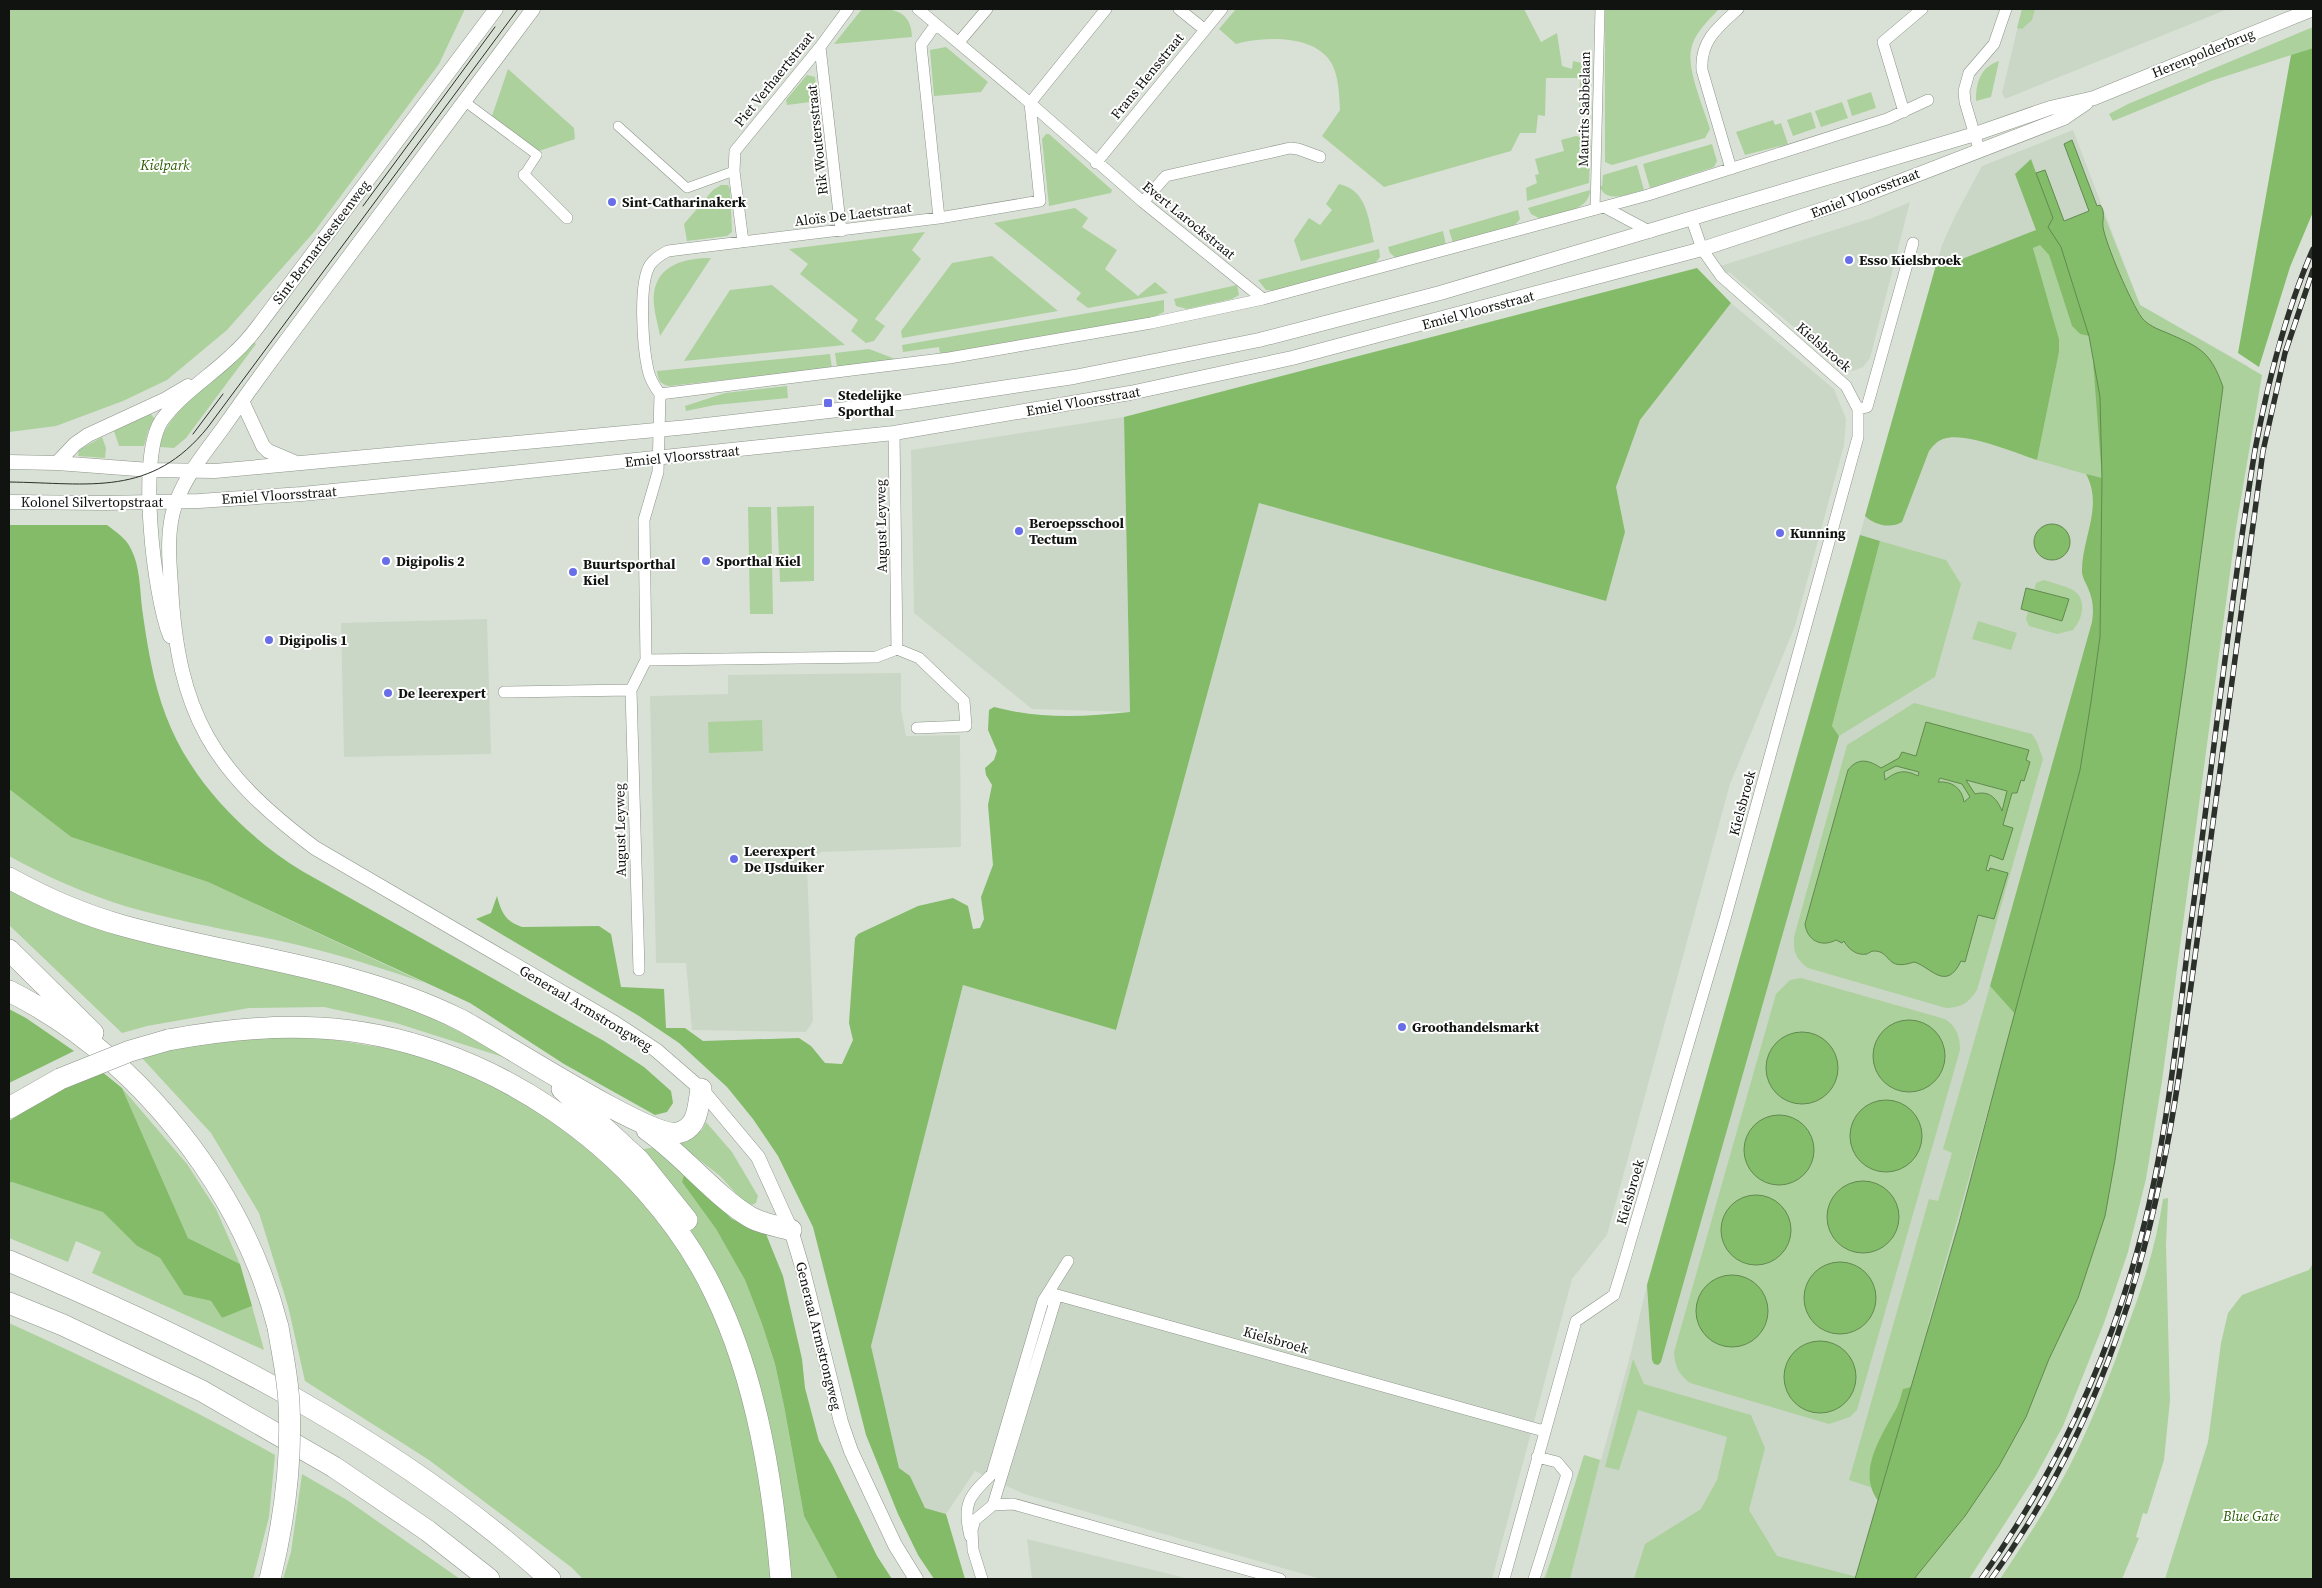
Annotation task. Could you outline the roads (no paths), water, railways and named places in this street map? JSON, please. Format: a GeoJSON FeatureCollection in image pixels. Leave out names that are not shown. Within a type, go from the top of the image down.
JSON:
{"type":"FeatureCollection","features":[{"type":"Feature","properties":{"kind":"highway"},"geometry":{"type":"LineString","coordinates":[[9,878],[78,911],[123,925],[295,964],[378,987],[418,1001],[462,1020],[552,1080],[598,1120],[639,1160],[668,1193],[701,1239],[728,1288],[757,1369],[766,1409],[778,1487],[777,1532]]}},
{"type":"Feature","properties":{"kind":"highway"},"geometry":{"type":"LineString","coordinates":[[9,950],[87,1025],[122,1071]]}},
{"type":"Feature","properties":{"kind":"highway"},"geometry":{"type":"LineString","coordinates":[[9,991],[74,1029],[122,1071],[172,1124],[220,1192],[259,1266],[278,1327],[289,1402],[290,1431],[287,1486],[270,1579]]}},
{"type":"Feature","properties":{"kind":"highway"},"geometry":{"type":"LineString","coordinates":[[9,1108],[60,1078],[130,1051],[168,1040],[204,1033],[262,1028],[319,1028],[378,1035],[450,1057],[528,1093],[568,1119],[594,1140],[662,1210],[715,1292],[746,1370],[756,1411],[777,1532],[781,1579]]}},
{"type":"Feature","properties":{"kind":"highway"},"geometry":{"type":"LineString","coordinates":[[487,1036],[624,1114],[654,1129],[665,1132],[678,1133],[688,1128],[695,1121],[701,1088]]}},
{"type":"Feature","properties":{"kind":"highway"},"geometry":{"type":"LineString","coordinates":[[624,1114],[659,1138],[738,1209],[753,1218],[791,1230]]}},
{"type":"Feature","properties":{"kind":"highway"},"geometry":{"type":"LineString","coordinates":[[9,1261],[190,1343],[268,1383],[334,1421],[439,1491],[550,1579]]}},
{"type":"Feature","properties":{"kind":"highway"},"geometry":{"type":"LineString","coordinates":[[9,1303],[202,1391],[260,1424],[342,1472],[428,1531],[489,1579]]}},
{"type":"Feature","properties":{"kind":"street","name":"Sint-Bernardsesteenweg"},"geometry":{"type":"LineString","coordinates":[[151,502],[150,470],[153,440],[161,422],[184,397],[236,351],[259,325],[496,9]]}},
{"type":"Feature","properties":{"kind":"street"},"geometry":{"type":"LineString","coordinates":[[176,501],[193,471],[242,401],[533,9]]}},
{"type":"Feature","properties":{"kind":"street","name":"Piet Verhaertstraat"},"geometry":{"type":"LineString","coordinates":[[743,242],[734,171],[735,151],[820,47],[848,9]]}},
{"type":"Feature","properties":{"kind":"street","name":"Evert Larockstraat"},"geometry":{"type":"LineString","coordinates":[[918,9],[1030,102],[1096,163],[1263,299]]}},
{"type":"Feature","properties":{"kind":"street"},"geometry":{"type":"LineString","coordinates":[[959,42],[987,9]]}},
{"type":"Feature","properties":{"kind":"street"},"geometry":{"type":"LineString","coordinates":[[1030,102],[1106,9]]}},
{"type":"Feature","properties":{"kind":"street"},"geometry":{"type":"LineString","coordinates":[[1179,9],[1205,30]]}},
{"type":"Feature","properties":{"kind":"street","name":"Frans Hensstraat"},"geometry":{"type":"LineString","coordinates":[[1096,163],[1222,9]]}},
{"type":"Feature","properties":{"kind":"street","name":"Maurits Sabbelaan"},"geometry":{"type":"LineString","coordinates":[[1599,208],[1600,9]]}},
{"type":"Feature","properties":{"kind":"street"},"geometry":{"type":"LineString","coordinates":[[1731,169],[1702,70],[1701,58],[1704,46],[1712,33],[1738,9]]}},
{"type":"Feature","properties":{"kind":"street"},"geometry":{"type":"LineString","coordinates":[[1904,112],[1883,42],[1922,9]]}},
{"type":"Feature","properties":{"kind":"street"},"geometry":{"type":"LineString","coordinates":[[1980,149],[1965,102],[1966,81],[1969,73],[1994,44],[2006,9]]}},
{"type":"Feature","properties":{"kind":"street","name":"Herenpolderbrug"},"geometry":{"type":"LineString","coordinates":[[1975,134],[2050,108],[2094,98],[2313,9]]}},
{"type":"Feature","properties":{"kind":"street"},"geometry":{"type":"LineString","coordinates":[[936,24],[921,45],[939,218]]}},
{"type":"Feature","properties":{"kind":"street","name":"Rik Woutersstraat"},"geometry":{"type":"LineString","coordinates":[[820,47],[841,231]]}},
{"type":"Feature","properties":{"kind":"street","name":"Herenpolderbrug"},"geometry":{"type":"LineString","coordinates":[[1980,149],[2064,118],[2094,98]]}},
{"type":"Feature","properties":{"kind":"street"},"geometry":{"type":"LineString","coordinates":[[660,394],[949,358],[1151,323],[1263,299],[1599,208],[1731,169],[1904,112],[1928,100]]}},
{"type":"Feature","properties":{"kind":"street"},"geometry":{"type":"LineString","coordinates":[[464,101],[538,155],[524,175],[567,218]]}},
{"type":"Feature","properties":{"kind":"street","name":"Aloïs De Laetstraat"},"geometry":{"type":"LineString","coordinates":[[660,394],[652,385],[647,369],[642,295],[644,278],[650,264],[668,251],[939,218],[1040,201],[1030,102]]}},
{"type":"Feature","properties":{"kind":"street"},"geometry":{"type":"LineString","coordinates":[[618,126],[687,188],[734,171]]}},
{"type":"Feature","properties":{"kind":"street","name":"Emiel Vloorsstraat"},"geometry":{"type":"LineString","coordinates":[[150,470],[193,471],[297,464],[660,430],[908,402],[1074,377],[1158,361],[1351,317],[1516,272],[1975,134]]}},
{"type":"Feature","properties":{"kind":"street"},"geometry":{"type":"LineString","coordinates":[[1143,202],[1166,176],[1290,148],[1298,148],[1320,157]]}},
{"type":"Feature","properties":{"kind":"street","name":"Emiel Vloorsstraat"},"geometry":{"type":"LineString","coordinates":[[176,501],[302,494],[894,433],[1026,412],[1202,379],[1415,326],[1702,249],[1856,198],[1980,149]]}},
{"type":"Feature","properties":{"kind":"street"},"geometry":{"type":"LineString","coordinates":[[1599,208],[1651,232]]}},
{"type":"Feature","properties":{"kind":"street","name":"Kielsbroek"},"geometry":{"type":"LineString","coordinates":[[1504,1579],[1576,1321],[1614,1295],[1623,1266],[1725,919],[1858,437],[1858,409],[1846,386],[1721,276],[1702,249],[1692,220]]}},
{"type":"Feature","properties":{"kind":"street"},"geometry":{"type":"LineString","coordinates":[[1858,409],[1867,407],[1912,243]]}},
{"type":"Feature","properties":{"kind":"street"},"geometry":{"type":"LineString","coordinates":[[57,463],[75,444],[88,435],[166,399],[214,370]]}},
{"type":"Feature","properties":{"kind":"street","name":"Emiel Vloorsstraat"},"geometry":{"type":"LineString","coordinates":[[660,394],[660,430]]}},
{"type":"Feature","properties":{"kind":"street"},"geometry":{"type":"LineString","coordinates":[[242,401],[263,446],[279,457],[297,464]]}},
{"type":"Feature","properties":{"kind":"street","name":"August Leyweg"},"geometry":{"type":"LineString","coordinates":[[639,970],[631,690],[646,660],[644,520],[654,489],[660,430]]}},
{"type":"Feature","properties":{"kind":"street","name":"August Leyweg"},"geometry":{"type":"LineString","coordinates":[[894,433],[897,649]]}},
{"type":"Feature","properties":{"kind":"street"},"geometry":{"type":"LineString","coordinates":[[9,462],[57,463],[150,470]]}},
{"type":"Feature","properties":{"kind":"street","name":"Kolonel Silvertopstraat"},"geometry":{"type":"LineString","coordinates":[[9,502],[176,501]]}},
{"type":"Feature","properties":{"kind":"street","name":"Generaal Armstrongweg"},"geometry":{"type":"LineString","coordinates":[[176,501],[170,527],[170,574],[176,651]]}},
{"type":"Feature","properties":{"kind":"street","name":"Generaal Armstrongweg"},"geometry":{"type":"LineString","coordinates":[[151,502],[156,574],[162,617],[176,651],[192,707],[221,759],[276,818],[315,848],[616,1022],[656,1050],[701,1088],[758,1157],[791,1230],[803,1270],[833,1392],[851,1451],[895,1546],[916,1579]]}},
{"type":"Feature","properties":{"kind":"street"},"geometry":{"type":"LineString","coordinates":[[646,660],[876,657],[897,649],[919,658],[964,701],[966,726],[917,728]]}},
{"type":"Feature","properties":{"kind":"street"},"geometry":{"type":"LineString","coordinates":[[504,692],[631,690]]}},
{"type":"Feature","properties":{"kind":"street"},"geometry":{"type":"LineString","coordinates":[[982,1579],[965,1514],[974,1491],[992,1474],[1043,1301],[1068,1261]]}},
{"type":"Feature","properties":{"kind":"street"},"geometry":{"type":"LineString","coordinates":[[1043,1301],[1057,1295]]}},
{"type":"Feature","properties":{"kind":"street"},"geometry":{"type":"LineString","coordinates":[[973,1550],[972,1530],[975,1520],[993,1505],[1057,1295]]}},
{"type":"Feature","properties":{"kind":"street","name":"Kielsbroek"},"geometry":{"type":"LineString","coordinates":[[1057,1295],[1544,1431]]}},
{"type":"Feature","properties":{"kind":"street"},"geometry":{"type":"LineString","coordinates":[[1534,1579],[1567,1474],[1557,1462],[1537,1457]]}},
{"type":"Feature","properties":{"kind":"street"},"geometry":{"type":"LineString","coordinates":[[974,1491],[993,1505],[1013,1504],[1280,1579]]}},
{"type":"Feature","properties":{"kind":"tram line"},"geometry":{"type":"LineString","coordinates":[[9,482],[93,484],[117,481],[141,476],[164,466],[186,450],[208,427],[518,9]]}},
{"type":"Feature","properties":{"kind":"tram line"},"geometry":{"type":"LineString","coordinates":[[363,206],[495,27]]}},
{"type":"Feature","properties":{"kind":"tram line"},"geometry":{"type":"LineString","coordinates":[[193,434],[223,394]]}},
{"type":"Feature","properties":{"kind":"railway"},"geometry":{"type":"LineString","coordinates":[[1981,1579],[2033,1498],[2077,1414],[2097,1370],[2114,1325],[2142,1233],[2159,1158],[2171,1082],[2229,630],[2255,450],[2278,348],[2294,298],[2313,249]]}},
{"type":"Feature","properties":{"kind":"railway"},"geometry":{"type":"LineString","coordinates":[[1991,1579],[2030,1521],[2063,1462],[2092,1401],[2116,1339],[2137,1275],[2154,1210],[2168,1143],[2179,1075],[2263,451],[2285,353],[2313,270]]}},
{"type":"Feature","properties":{"kind":"place","name":"Sint-Catharinakerk"},"geometry":{"type":"Point","coordinates":[612,202]}},
{"type":"Feature","properties":{"kind":"place","name":"Esso Kielsbroek"},"geometry":{"type":"Point","coordinates":[1849,260]}},
{"type":"Feature","properties":{"kind":"place","name":"Stedelijke Sporthal"},"geometry":{"type":"Point","coordinates":[828,403]}},
{"type":"Feature","properties":{"kind":"place","name":"Beroepsschool Tectum"},"geometry":{"type":"Point","coordinates":[1019,531]}},
{"type":"Feature","properties":{"kind":"place","name":"Kunning"},"geometry":{"type":"Point","coordinates":[1780,533]}},
{"type":"Feature","properties":{"kind":"place","name":"Digipolis 2"},"geometry":{"type":"Point","coordinates":[386,561]}},
{"type":"Feature","properties":{"kind":"place","name":"Sporthal Kiel"},"geometry":{"type":"Point","coordinates":[706,561]}},
{"type":"Feature","properties":{"kind":"place","name":"Buurtsporthal Kiel"},"geometry":{"type":"Point","coordinates":[573,572]}},
{"type":"Feature","properties":{"kind":"place","name":"Digipolis 1"},"geometry":{"type":"Point","coordinates":[269,640]}},
{"type":"Feature","properties":{"kind":"place","name":"De leerexpert"},"geometry":{"type":"Point","coordinates":[388,693]}},
{"type":"Feature","properties":{"kind":"place","name":"Leerexpert De IJsduiker"},"geometry":{"type":"Point","coordinates":[734,859]}},
{"type":"Feature","properties":{"kind":"place","name":"Groothandelsmarkt"},"geometry":{"type":"Point","coordinates":[1402,1027]}},
{"type":"Feature","properties":{"kind":"park label","name":"Kielpark"},"geometry":{"type":"Point","coordinates":[165,165]}},
{"type":"Feature","properties":{"kind":"park label","name":"Blue Gate"},"geometry":{"type":"Point","coordinates":[2251,1516]}}]}
